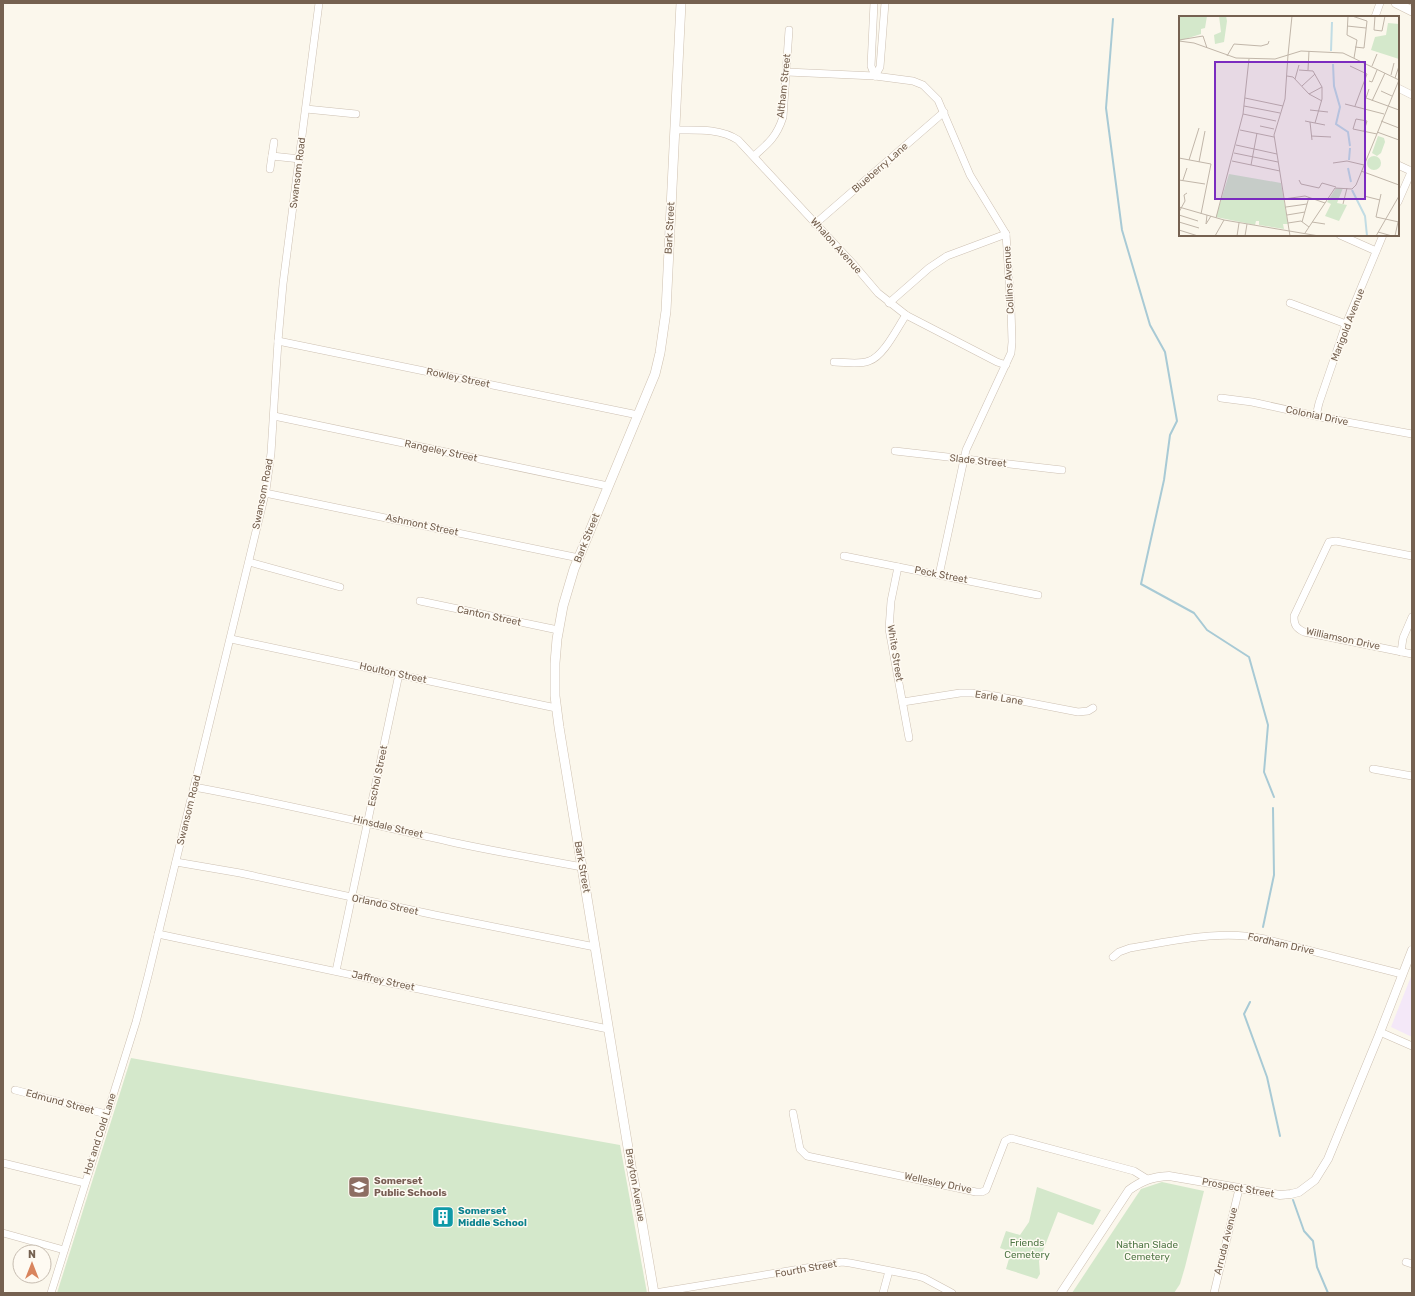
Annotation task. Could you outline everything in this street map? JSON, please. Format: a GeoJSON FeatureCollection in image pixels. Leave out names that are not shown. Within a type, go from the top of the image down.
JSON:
{"type":"FeatureCollection","features":[{"type":"Feature","properties":{"kind":"main road","name":"Bark Street"},"geometry":{"type":"LineString","coordinates":[[616,1078],[556,708],[555,674],[558,630],[563,606],[579,558],[655,374],[660,353],[664,326],[681,3]]}},
{"type":"Feature","properties":{"kind":"main road"},"geometry":{"type":"LineString","coordinates":[[1396,3],[1412,11]]}},
{"type":"Feature","properties":{"kind":"main road","name":"Brayton Avenue"},"geometry":{"type":"LineString","coordinates":[[616,1078],[655,1293]]}},
{"type":"Feature","properties":{"kind":"street","name":"Swansom Road"},"geometry":{"type":"LineString","coordinates":[[148,976],[231,639],[265,493],[271,453],[283,284],[319,3]]}},
{"type":"Feature","properties":{"kind":"street"},"geometry":{"type":"LineString","coordinates":[[874,3],[871,66],[875,76]]}},
{"type":"Feature","properties":{"kind":"street"},"geometry":{"type":"LineString","coordinates":[[875,76],[880,67],[884,3]]}},
{"type":"Feature","properties":{"kind":"street"},"geometry":{"type":"LineString","coordinates":[[1375,16],[1380,3]]}},
{"type":"Feature","properties":{"kind":"street","name":"Altham Street"},"geometry":{"type":"LineString","coordinates":[[754,156],[769,144],[778,130],[783,117],[790,30]]}},
{"type":"Feature","properties":{"kind":"street","name":"Collins Avenue"},"geometry":{"type":"LineString","coordinates":[[787,72],[875,76],[913,81],[923,85],[938,100],[970,175],[1006,234],[1012,342],[1011,353],[963,459],[939,575]]}},
{"type":"Feature","properties":{"kind":"street"},"geometry":{"type":"LineString","coordinates":[[1399,88],[1412,94]]}},
{"type":"Feature","properties":{"kind":"street"},"geometry":{"type":"LineString","coordinates":[[306,109],[356,114]]}},
{"type":"Feature","properties":{"kind":"street","name":"Blueberry Lane"},"geometry":{"type":"LineString","coordinates":[[815,224],[944,112]]}},
{"type":"Feature","properties":{"kind":"street","name":"Whalon Avenue"},"geometry":{"type":"LineString","coordinates":[[675,130],[701,130],[727,134],[738,140],[878,293],[889,303],[906,315],[997,362],[1006,365]]}},
{"type":"Feature","properties":{"kind":"street"},"geometry":{"type":"LineString","coordinates":[[270,169],[274,142]]}},
{"type":"Feature","properties":{"kind":"street"},"geometry":{"type":"LineString","coordinates":[[272,156],[300,159]]}},
{"type":"Feature","properties":{"kind":"street"},"geometry":{"type":"LineString","coordinates":[[1399,165],[1412,171],[1399,200]]}},
{"type":"Feature","properties":{"kind":"street"},"geometry":{"type":"LineString","coordinates":[[889,303],[929,268],[947,256],[1006,234]]}},
{"type":"Feature","properties":{"kind":"street"},"geometry":{"type":"LineString","coordinates":[[1342,236],[1376,251]]}},
{"type":"Feature","properties":{"kind":"street","name":"Marigold Avenue"},"geometry":{"type":"LineString","coordinates":[[1316,416],[1346,324],[1383,236]]}},
{"type":"Feature","properties":{"kind":"street"},"geometry":{"type":"LineString","coordinates":[[1290,303],[1346,324]]}},
{"type":"Feature","properties":{"kind":"street"},"geometry":{"type":"LineString","coordinates":[[834,362],[868,362],[876,357],[890,341],[906,315]]}},
{"type":"Feature","properties":{"kind":"street","name":"Rowley Street"},"geometry":{"type":"LineString","coordinates":[[278,341],[638,415]]}},
{"type":"Feature","properties":{"kind":"street","name":"Colonial Drive"},"geometry":{"type":"LineString","coordinates":[[1221,398],[1252,402],[1412,434]]}},
{"type":"Feature","properties":{"kind":"street","name":"Rangeley Street"},"geometry":{"type":"LineString","coordinates":[[274,416],[608,486]]}},
{"type":"Feature","properties":{"kind":"street","name":"Slade Street"},"geometry":{"type":"LineString","coordinates":[[894,451],[1062,470]]}},
{"type":"Feature","properties":{"kind":"street","name":"Ashmont Street"},"geometry":{"type":"LineString","coordinates":[[265,493],[579,558]]}},
{"type":"Feature","properties":{"kind":"street","name":"Williamson Drive"},"geometry":{"type":"LineString","coordinates":[[1412,556],[1336,541],[1329,542],[1294,616],[1294,624],[1297,628],[1304,632],[1412,654]]}},
{"type":"Feature","properties":{"kind":"street","name":"Peck Street"},"geometry":{"type":"LineString","coordinates":[[844,556],[1038,595]]}},
{"type":"Feature","properties":{"kind":"street"},"geometry":{"type":"LineString","coordinates":[[249,562],[340,587]]}},
{"type":"Feature","properties":{"kind":"street","name":"White Street"},"geometry":{"type":"LineString","coordinates":[[898,567],[889,629],[909,738]]}},
{"type":"Feature","properties":{"kind":"street","name":"Canton Street"},"geometry":{"type":"LineString","coordinates":[[420,601],[558,630]]}},
{"type":"Feature","properties":{"kind":"street"},"geometry":{"type":"LineString","coordinates":[[1401,652],[1403,638],[1412,617]]}},
{"type":"Feature","properties":{"kind":"street","name":"Houlton Street"},"geometry":{"type":"LineString","coordinates":[[231,639],[556,708]]}},
{"type":"Feature","properties":{"kind":"street","name":"Eschol Street"},"geometry":{"type":"LineString","coordinates":[[336,971],[399,674]]}},
{"type":"Feature","properties":{"kind":"street","name":"Earle Lane"},"geometry":{"type":"LineString","coordinates":[[903,702],[960,693],[990,695],[1078,712],[1088,711],[1093,708]]}},
{"type":"Feature","properties":{"kind":"street"},"geometry":{"type":"LineString","coordinates":[[1373,769],[1412,776]]}},
{"type":"Feature","properties":{"kind":"street","name":"Hinsdale Street"},"geometry":{"type":"LineString","coordinates":[[194,788],[238,795],[368,822],[457,843],[582,867]]}},
{"type":"Feature","properties":{"kind":"street","name":"Orlando Street"},"geometry":{"type":"LineString","coordinates":[[176,862],[240,873],[507,930],[595,947]]}},
{"type":"Feature","properties":{"kind":"street","name":"Jaffrey Street"},"geometry":{"type":"LineString","coordinates":[[158,934],[608,1029]]}},
{"type":"Feature","properties":{"kind":"street","name":"Fordham Drive"},"geometry":{"type":"LineString","coordinates":[[1113,957],[1119,952],[1130,948],[1203,937],[1237,935],[1265,939],[1402,974]]}},
{"type":"Feature","properties":{"kind":"street","name":"Prospect Street"},"geometry":{"type":"LineString","coordinates":[[1061,1293],[1129,1190],[1140,1182],[1160,1176],[1169,1176],[1280,1195],[1299,1192],[1315,1180],[1328,1159],[1412,950]]}},
{"type":"Feature","properties":{"kind":"street","name":"Hot and Cold Lane"},"geometry":{"type":"LineString","coordinates":[[51,1293],[136,1022],[148,976]]}},
{"type":"Feature","properties":{"kind":"street"},"geometry":{"type":"LineString","coordinates":[[1380,1032],[1412,1046]]}},
{"type":"Feature","properties":{"kind":"street","name":"Edmund Street"},"geometry":{"type":"LineString","coordinates":[[14,1090],[106,1114]]}},
{"type":"Feature","properties":{"kind":"street","name":"Wellesley Drive"},"geometry":{"type":"LineString","coordinates":[[793,1113],[800,1149],[807,1156],[976,1192],[986,1190],[1008,1139],[1134,1171],[1147,1179]]}},
{"type":"Feature","properties":{"kind":"street"},"geometry":{"type":"LineString","coordinates":[[3,1162],[85,1183]]}},
{"type":"Feature","properties":{"kind":"street","name":"Arruda Avenue"},"geometry":{"type":"LineString","coordinates":[[1214,1293],[1239,1189]]}},
{"type":"Feature","properties":{"kind":"street"},"geometry":{"type":"LineString","coordinates":[[3,1232],[64,1250]]}},
{"type":"Feature","properties":{"kind":"street","name":"Fourth Street"},"geometry":{"type":"LineString","coordinates":[[655,1293],[842,1262],[924,1278],[952,1293]]}},
{"type":"Feature","properties":{"kind":"street"},"geometry":{"type":"LineString","coordinates":[[882,1293],[889,1270]]}},
{"type":"Feature","properties":{"kind":"shaded area"},"geometry":{"type":"Polygon","coordinates":[[[1412,974],[1412,1037],[1391,1027],[1412,974]]]}},
{"type":"Feature","properties":{"kind":"green space","name":"Somerset Public Schools"},"geometry":{"type":"Polygon","coordinates":[[[131,1058],[620,1145],[647,1293],[57,1293],[131,1058]]]}},
{"type":"Feature","properties":{"kind":"green space","name":"Nathan Slade Cemetery"},"geometry":{"type":"Polygon","coordinates":[[[1162,1182],[1204,1191],[1180,1284],[1174,1293],[1072,1293],[1141,1189],[1162,1182]]]}},
{"type":"Feature","properties":{"kind":"green space","name":"Friends Cemetery"},"geometry":{"type":"Polygon","coordinates":[[[1037,1187],[1101,1210],[1093,1225],[1058,1212],[1039,1261],[1040,1274],[1037,1279],[1006,1269],[1011,1252],[1000,1248],[1006,1231],[1020,1235],[1029,1222],[1037,1187]]]}},
{"type":"Feature","properties":{"kind":"waterway"},"geometry":{"type":"LineString","coordinates":[[1113,19],[1106,108],[1122,230],[1150,325],[1165,352],[1177,421],[1170,435],[1164,480],[1141,584],[1194,613],[1207,630],[1249,657],[1268,725],[1264,772],[1274,797]]}},
{"type":"Feature","properties":{"kind":"waterway"},"geometry":{"type":"LineString","coordinates":[[1263,927],[1274,875],[1273,808]]}},
{"type":"Feature","properties":{"kind":"waterway"},"geometry":{"type":"LineString","coordinates":[[1250,1002],[1244,1014],[1267,1077],[1280,1136]]}},
{"type":"Feature","properties":{"kind":"waterway"},"geometry":{"type":"LineString","coordinates":[[1293,1200],[1304,1231],[1313,1241],[1317,1267],[1328,1293]]}},
{"type":"Feature","properties":{"kind":"place","name":"Somerset Public Schools"},"geometry":{"type":"Point","coordinates":[359,1187]}},
{"type":"Feature","properties":{"kind":"place","name":"Somerset Middle School"},"geometry":{"type":"Point","coordinates":[443,1217]}}]}
